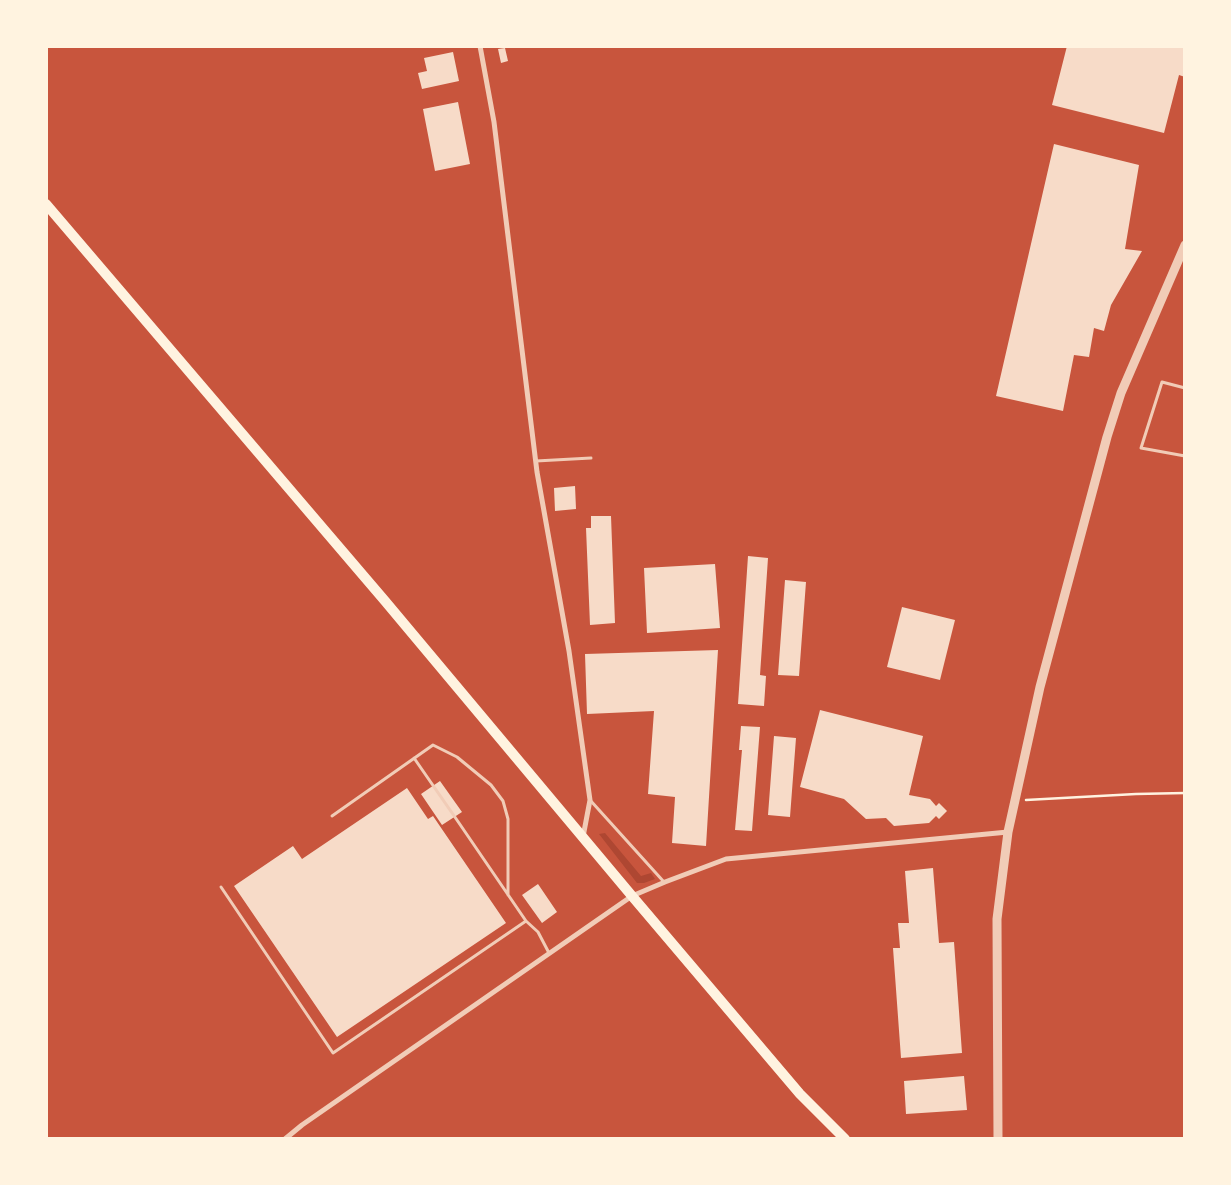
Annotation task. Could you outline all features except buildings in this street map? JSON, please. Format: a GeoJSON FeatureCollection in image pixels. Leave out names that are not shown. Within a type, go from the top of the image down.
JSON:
{"type":"FeatureCollection","features":[{"type":"Feature","properties":{"kind":"main road"},"geometry":{"type":"LineString","coordinates":[[46,204],[392,608],[800,1094],[845,1139]]}},
{"type":"Feature","properties":{"kind":"street"},"geometry":{"type":"LineString","coordinates":[[480,46],[494,122],[536,461],[569,651],[590,800],[583,837]]}},
{"type":"Feature","properties":{"kind":"street"},"geometry":{"type":"LineString","coordinates":[[998,1139],[997,919],[1008,832],[1040,687],[1107,437],[1121,394],[1185,245]]}},
{"type":"Feature","properties":{"kind":"street"},"geometry":{"type":"LineString","coordinates":[[285,1139],[302,1125],[632,896],[664,882],[726,860],[1008,832]]}},
{"type":"Feature","properties":{"kind":"lane"},"geometry":{"type":"LineString","coordinates":[[1185,388],[1162,382],[1141,448],[1185,456]]}},
{"type":"Feature","properties":{"kind":"lane"},"geometry":{"type":"LineString","coordinates":[[536,461],[591,458]]}},
{"type":"Feature","properties":{"kind":"lane"},"geometry":{"type":"LineString","coordinates":[[332,816],[433,745],[456,756],[491,785],[503,800],[508,819],[508,895]]}},
{"type":"Feature","properties":{"kind":"lane"},"geometry":{"type":"LineString","coordinates":[[414,758],[526,922],[538,932],[549,954]]}},
{"type":"Feature","properties":{"kind":"lane"},"geometry":{"type":"LineString","coordinates":[[590,800],[664,882]]}},
{"type":"Feature","properties":{"kind":"lane"},"geometry":{"type":"LineString","coordinates":[[221,887],[333,1053],[526,922]]}},
{"type":"Feature","properties":{"kind":"path"},"geometry":{"type":"LineString","coordinates":[[1015,801],[1185,793]]}},
{"type":"Feature","properties":{"kind":"shaded area"},"geometry":{"type":"Polygon","coordinates":[[[605,833],[641,876],[651,873],[655,879],[644,883],[637,883],[599,834],[605,833]]]}}]}
